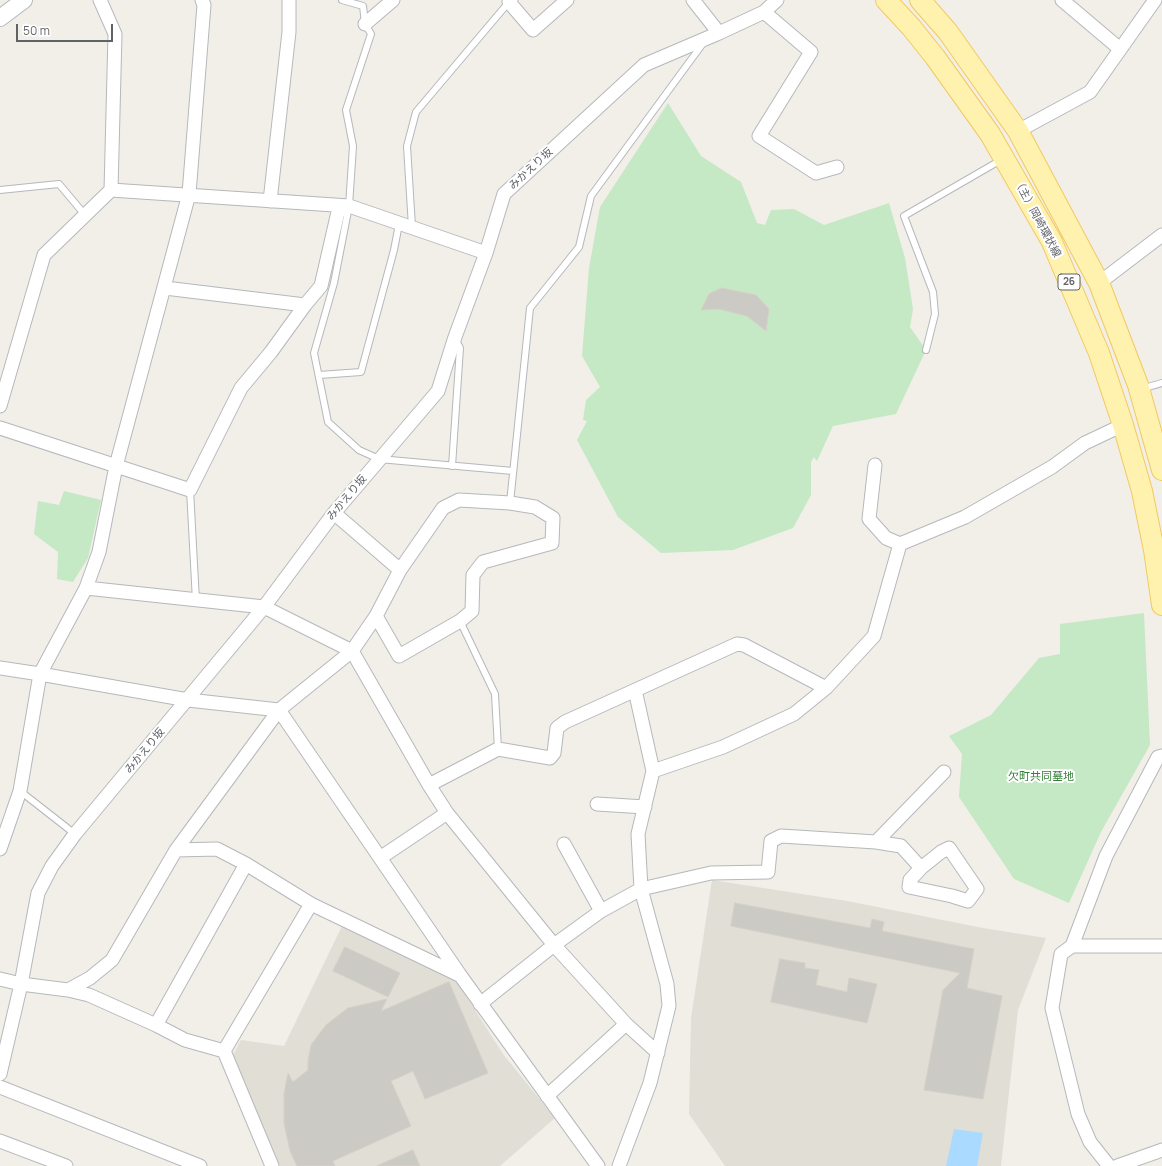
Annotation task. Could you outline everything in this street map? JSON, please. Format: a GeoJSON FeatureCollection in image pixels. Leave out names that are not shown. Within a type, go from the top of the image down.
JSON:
{"type":"FeatureCollection","features":[{"type":"Feature","properties":{"kind":"main road","name":"（主）岡崎環状線"},"geometry":{"type":"LineString","coordinates":[[886,0],[911,27],[935,57],[990,134],[1052,242],[1100,354],[1123,425],[1142,490],[1154,550],[1162,605]]}},
{"type":"Feature","properties":{"kind":"main road","name":"26"},"geometry":{"type":"LineString","coordinates":[[920,0],[948,32],[1018,131],[1099,283],[1140,390],[1160,457]]}},
{"type":"Feature","properties":{"kind":"street"},"geometry":{"type":"LineString","coordinates":[[0,18],[24,0]]}},
{"type":"Feature","properties":{"kind":"street"},"geometry":{"type":"LineString","coordinates":[[0,406],[44,255],[111,190],[115,34],[100,0]]}},
{"type":"Feature","properties":{"kind":"street"},"geometry":{"type":"LineString","coordinates":[[0,849],[20,791],[40,674],[86,588],[99,552],[116,466],[189,194],[204,5],[202,0]]}},
{"type":"Feature","properties":{"kind":"street"},"geometry":{"type":"LineString","coordinates":[[270,201],[289,32],[289,0]]}},
{"type":"Feature","properties":{"kind":"street"},"geometry":{"type":"LineString","coordinates":[[365,24],[393,0]]}},
{"type":"Feature","properties":{"kind":"street"},"geometry":{"type":"LineString","coordinates":[[510,1],[533,30],[567,0]]}},
{"type":"Feature","properties":{"kind":"street"},"geometry":{"type":"LineString","coordinates":[[693,0],[713,35]]}},
{"type":"Feature","properties":{"kind":"street","name":"みかえり坂"},"geometry":{"type":"LineString","coordinates":[[0,1074],[21,984],[38,893],[52,866],[75,834],[264,607],[334,513],[438,390],[455,337],[486,253],[504,194],[644,65],[764,12],[777,0]]}},
{"type":"Feature","properties":{"kind":"street"},"geometry":{"type":"LineString","coordinates":[[1062,0],[1120,49]]}},
{"type":"Feature","properties":{"kind":"street"},"geometry":{"type":"LineString","coordinates":[[1018,131],[1090,92],[1155,0]]}},
{"type":"Feature","properties":{"kind":"street"},"geometry":{"type":"LineString","coordinates":[[764,12],[811,52],[759,136],[816,173],[837,167]]}},
{"type":"Feature","properties":{"kind":"street"},"geometry":{"type":"LineString","coordinates":[[111,190],[189,194],[349,206],[486,253]]}},
{"type":"Feature","properties":{"kind":"street"},"geometry":{"type":"LineString","coordinates":[[0,428],[190,490],[241,388],[271,352],[321,286],[338,212],[349,206]]}},
{"type":"Feature","properties":{"kind":"street"},"geometry":{"type":"LineString","coordinates":[[1099,283],[1162,235]]}},
{"type":"Feature","properties":{"kind":"street"},"geometry":{"type":"LineString","coordinates":[[165,288],[305,306]]}},
{"type":"Feature","properties":{"kind":"street"},"geometry":{"type":"LineString","coordinates":[[874,465],[869,519],[886,538],[900,544],[965,517],[1052,466],[1085,443],[1123,425]]}},
{"type":"Feature","properties":{"kind":"street"},"geometry":{"type":"LineString","coordinates":[[68,990],[90,978],[112,960],[176,850],[279,710],[352,651],[376,616],[400,570],[444,508],[459,500],[510,503],[535,507],[553,518],[552,543],[483,562],[474,575],[472,611],[460,621],[399,656],[376,616]]}},
{"type":"Feature","properties":{"kind":"street"},"geometry":{"type":"LineString","coordinates":[[334,513],[400,570]]}},
{"type":"Feature","properties":{"kind":"street"},"geometry":{"type":"LineString","coordinates":[[653,771],[723,747],[794,714],[826,688],[874,636],[900,544]]}},
{"type":"Feature","properties":{"kind":"street"},"geometry":{"type":"LineString","coordinates":[[86,588],[196,601],[264,607],[352,651],[429,785],[447,813],[554,945],[626,1024],[658,1054]]}},
{"type":"Feature","properties":{"kind":"street"},"geometry":{"type":"LineString","coordinates":[[429,785],[498,749],[550,758],[554,754],[557,728],[565,722],[737,644],[744,645],[826,688]]}},
{"type":"Feature","properties":{"kind":"street"},"geometry":{"type":"LineString","coordinates":[[0,668],[188,700],[279,710],[480,1004],[598,1166]]}},
{"type":"Feature","properties":{"kind":"street"},"geometry":{"type":"LineString","coordinates":[[619,1166],[650,1083],[669,1006],[667,984],[641,889],[638,834],[653,771],[636,690]]}},
{"type":"Feature","properties":{"kind":"street"},"geometry":{"type":"LineString","coordinates":[[1109,1166],[1090,1142],[1078,1114],[1052,1008],[1061,954],[1072,946],[1106,856],[1158,757],[1162,756]]}},
{"type":"Feature","properties":{"kind":"street"},"geometry":{"type":"LineString","coordinates":[[876,842],[944,772]]}},
{"type":"Feature","properties":{"kind":"street"},"geometry":{"type":"LineString","coordinates":[[597,804],[645,807]]}},
{"type":"Feature","properties":{"kind":"street"},"geometry":{"type":"LineString","coordinates":[[380,858],[447,813]]}},
{"type":"Feature","properties":{"kind":"street"},"geometry":{"type":"LineString","coordinates":[[480,1004],[554,945],[601,911],[633,892],[711,872],[768,872],[770,841],[781,836],[876,842],[901,846],[921,868]]}},
{"type":"Feature","properties":{"kind":"street"},"geometry":{"type":"LineString","coordinates":[[564,844],[601,911]]}},
{"type":"Feature","properties":{"kind":"street"},"geometry":{"type":"LineString","coordinates":[[949,848],[977,889],[968,901],[952,896],[908,887],[910,880],[921,868],[941,852],[949,848]]}},
{"type":"Feature","properties":{"kind":"street"},"geometry":{"type":"LineString","coordinates":[[176,850],[217,849],[246,864],[311,904],[460,975]]}},
{"type":"Feature","properties":{"kind":"street"},"geometry":{"type":"LineString","coordinates":[[156,1024],[246,864]]}},
{"type":"Feature","properties":{"kind":"street"},"geometry":{"type":"LineString","coordinates":[[224,1051],[311,904]]}},
{"type":"Feature","properties":{"kind":"street"},"geometry":{"type":"LineString","coordinates":[[1072,946],[1162,946]]}},
{"type":"Feature","properties":{"kind":"street"},"geometry":{"type":"LineString","coordinates":[[0,979],[21,984],[68,990],[89,995],[156,1024],[185,1040],[224,1051]]}},
{"type":"Feature","properties":{"kind":"street"},"geometry":{"type":"LineString","coordinates":[[547,1096],[626,1024]]}},
{"type":"Feature","properties":{"kind":"street"},"geometry":{"type":"LineString","coordinates":[[224,1051],[272,1166]]}},
{"type":"Feature","properties":{"kind":"street"},"geometry":{"type":"LineString","coordinates":[[0,1087],[200,1166]]}},
{"type":"Feature","properties":{"kind":"street"},"geometry":{"type":"LineString","coordinates":[[0,1141],[66,1166]]}},
{"type":"Feature","properties":{"kind":"street"},"geometry":{"type":"LineString","coordinates":[[1117,1166],[1162,1150]]}},
{"type":"Feature","properties":{"kind":"lane"},"geometry":{"type":"LineString","coordinates":[[342,0],[363,6],[365,24],[371,34],[346,110],[353,146],[349,206],[334,283],[314,353],[328,422],[359,450],[380,459],[513,471]]}},
{"type":"Feature","properties":{"kind":"lane"},"geometry":{"type":"LineString","coordinates":[[412,227],[407,146],[416,112],[510,1]]}},
{"type":"Feature","properties":{"kind":"lane"},"geometry":{"type":"LineString","coordinates":[[510,503],[530,308],[579,247],[590,196],[713,35]]}},
{"type":"Feature","properties":{"kind":"lane"},"geometry":{"type":"LineString","coordinates":[[926,350],[935,314],[933,292],[904,216],[1004,159]]}},
{"type":"Feature","properties":{"kind":"lane"},"geometry":{"type":"LineString","coordinates":[[0,190],[59,184],[85,215]]}},
{"type":"Feature","properties":{"kind":"lane"},"geometry":{"type":"LineString","coordinates":[[319,375],[361,372],[394,250],[399,224]]}},
{"type":"Feature","properties":{"kind":"lane"},"geometry":{"type":"LineString","coordinates":[[452,466],[460,348],[455,337]]}},
{"type":"Feature","properties":{"kind":"lane"},"geometry":{"type":"LineString","coordinates":[[1140,390],[1162,383]]}},
{"type":"Feature","properties":{"kind":"lane"},"geometry":{"type":"LineString","coordinates":[[190,490],[196,601]]}},
{"type":"Feature","properties":{"kind":"lane"},"geometry":{"type":"LineString","coordinates":[[460,621],[495,694],[498,749]]}},
{"type":"Feature","properties":{"kind":"lane"},"geometry":{"type":"LineString","coordinates":[[20,791],[75,834]]}},
{"type":"Feature","properties":{"kind":"shaded area"},"geometry":{"type":"Polygon","coordinates":[[[712,880],[847,901],[983,928],[1046,938],[1018,1010],[1001,1166],[725,1166],[689,1114],[691,1018],[712,880]]]}},
{"type":"Feature","properties":{"kind":"shaded area"},"geometry":{"type":"Polygon","coordinates":[[[342,926],[456,980],[503,1054],[555,1118],[500,1166],[280,1166],[233,1055],[241,1040],[284,1046],[342,926]]]}},
{"type":"Feature","properties":{"kind":"green space"},"geometry":{"type":"Polygon","coordinates":[[[668,103],[701,156],[741,182],[757,223],[765,225],[771,210],[794,209],[824,225],[889,203],[905,258],[913,309],[910,327],[926,350],[896,414],[833,426],[817,461],[814,457],[811,462],[811,495],[793,528],[733,550],[661,553],[618,517],[577,440],[587,421],[583,420],[586,400],[600,387],[582,356],[589,268],[600,207],[668,103]]]}},
{"type":"Feature","properties":{"kind":"green space"},"geometry":{"type":"Polygon","coordinates":[[[64,491],[101,500],[88,558],[73,582],[57,579],[58,552],[34,534],[38,501],[59,505],[64,491]]]}},
{"type":"Feature","properties":{"kind":"green space","name":"欠町共同墓地"},"geometry":{"type":"Polygon","coordinates":[[[1144,613],[1150,745],[1101,832],[1069,903],[1014,879],[959,797],[962,754],[949,736],[991,715],[1039,658],[1060,654],[1060,624],[1144,613]]]}},
{"type":"Feature","properties":{"kind":"water"},"geometry":{"type":"Polygon","coordinates":[[[954,1129],[983,1133],[977,1166],[946,1166],[954,1129]]]}},
{"type":"Feature","properties":{"kind":"building"},"geometry":{"type":"Polygon","coordinates":[[[722,288],[756,295],[769,309],[766,331],[747,316],[719,309],[701,310],[709,294],[722,288]]]}},
{"type":"Feature","properties":{"kind":"building"},"geometry":{"type":"Polygon","coordinates":[[[735,903],[870,928],[872,919],[884,922],[882,931],[974,949],[967,988],[1002,996],[983,1099],[924,1090],[943,990],[960,973],[731,926],[735,903]]]}},
{"type":"Feature","properties":{"kind":"building"},"geometry":{"type":"Polygon","coordinates":[[[345,947],[400,973],[388,997],[333,971],[345,947]]]}},
{"type":"Feature","properties":{"kind":"building"},"geometry":{"type":"Polygon","coordinates":[[[780,959],[805,963],[805,968],[819,970],[816,985],[847,992],[849,978],[877,984],[867,1023],[771,1002],[780,959]]]}},
{"type":"Feature","properties":{"kind":"building"},"geometry":{"type":"Polygon","coordinates":[[[449,982],[488,1073],[425,1099],[413,1071],[391,1081],[411,1126],[333,1161],[335,1166],[297,1166],[290,1151],[284,1123],[284,1094],[288,1073],[293,1082],[308,1070],[311,1045],[326,1025],[348,1008],[387,999],[381,1011],[449,982]]]}},
{"type":"Feature","properties":{"kind":"building"},"geometry":{"type":"Polygon","coordinates":[[[413,1150],[420,1166],[377,1166],[413,1150]]]}}]}
